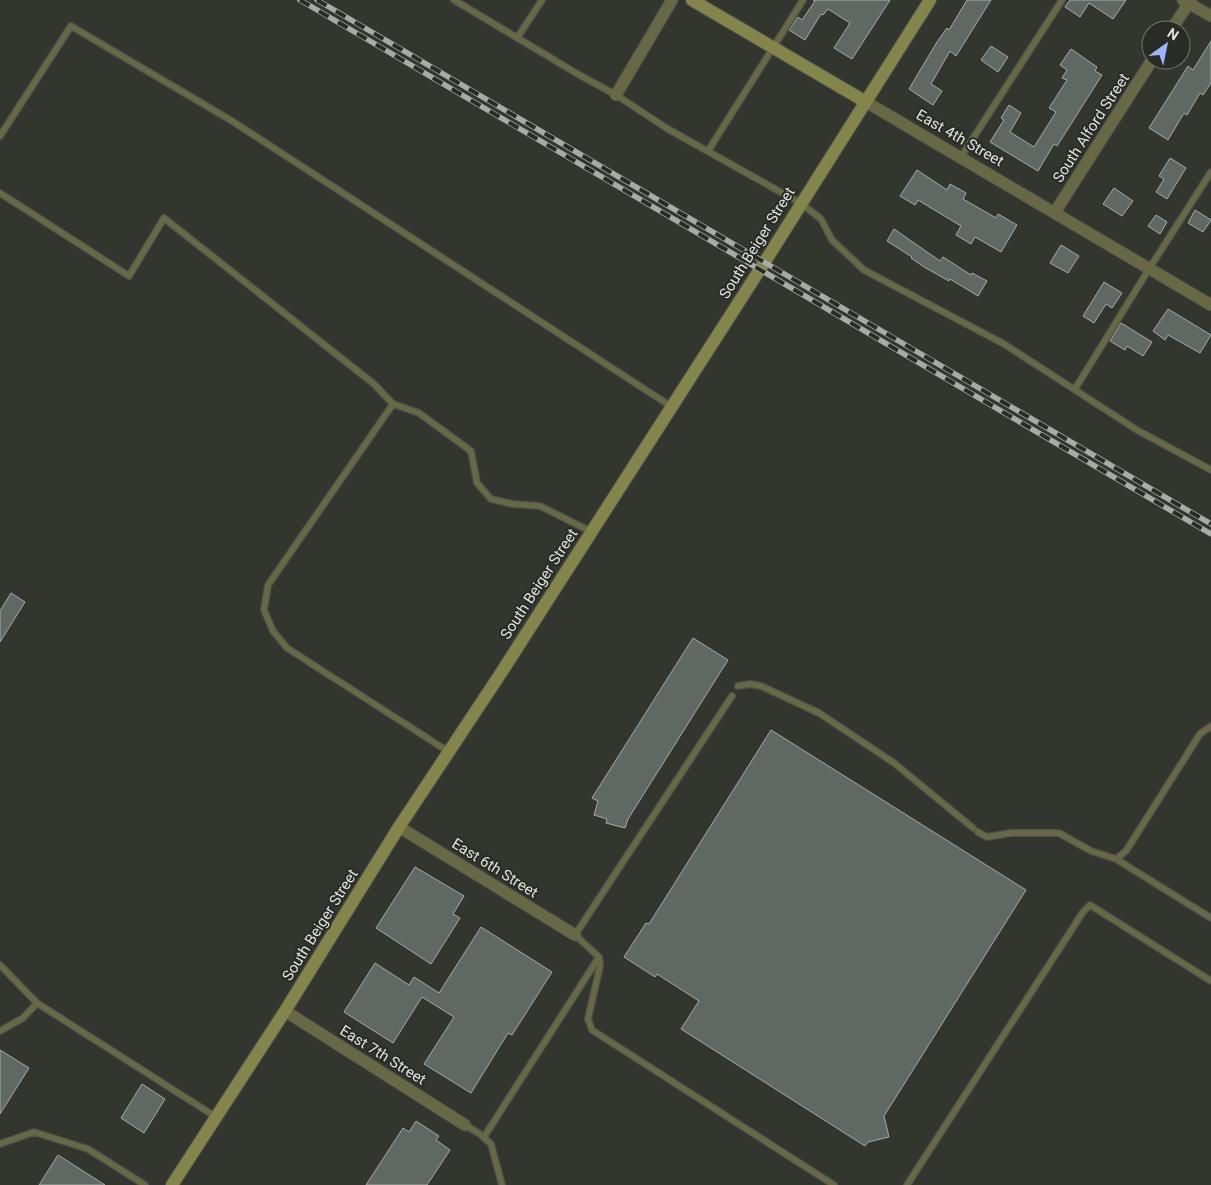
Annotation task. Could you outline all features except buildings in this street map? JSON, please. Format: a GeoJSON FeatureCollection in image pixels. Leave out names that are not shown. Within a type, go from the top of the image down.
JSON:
{"type":"FeatureCollection","features":[{"type":"Feature","properties":{"kind":"street"},"geometry":{"type":"LineString","coordinates":[[616,95],[672,0]]}},
{"type":"Feature","properties":{"kind":"street","name":"East 4th Street"},"geometry":{"type":"LineString","coordinates":[[692,0],[1211,305]]}},
{"type":"Feature","properties":{"kind":"street","name":"South Beiger Street"},"geometry":{"type":"LineString","coordinates":[[172,1185],[285,1012],[399,827],[592,532],[802,204],[930,0]]}},
{"type":"Feature","properties":{"kind":"street"},"geometry":{"type":"LineString","coordinates":[[1177,20],[1187,1],[1211,16]]}},
{"type":"Feature","properties":{"kind":"street","name":"South Alford Street"},"geometry":{"type":"LineString","coordinates":[[1055,212],[1146,70]]}},
{"type":"Feature","properties":{"kind":"street","name":"East 6th Street"},"geometry":{"type":"LineString","coordinates":[[399,827],[575,935]]}},
{"type":"Feature","properties":{"kind":"street","name":"East 7th Street"},"geometry":{"type":"LineString","coordinates":[[285,1012],[465,1125]]}},
{"type":"Feature","properties":{"kind":"lane"},"geometry":{"type":"LineString","coordinates":[[454,0],[616,95],[668,129],[802,204],[821,219],[832,240],[864,270],[1004,344],[1137,430],[1211,470]]}},
{"type":"Feature","properties":{"kind":"lane"},"geometry":{"type":"LineString","coordinates":[[517,38],[542,0]]}},
{"type":"Feature","properties":{"kind":"lane"},"geometry":{"type":"LineString","coordinates":[[708,151],[803,0]]}},
{"type":"Feature","properties":{"kind":"lane"},"geometry":{"type":"LineString","coordinates":[[961,157],[1062,0]]}},
{"type":"Feature","properties":{"kind":"lane"},"geometry":{"type":"LineString","coordinates":[[0,136],[72,26],[232,121],[672,407]]}},
{"type":"Feature","properties":{"kind":"lane"},"geometry":{"type":"LineString","coordinates":[[1075,390],[1149,268],[1211,172]]}},
{"type":"Feature","properties":{"kind":"lane"},"geometry":{"type":"LineString","coordinates":[[0,193],[129,276],[164,218],[374,384],[393,404],[419,413],[472,451],[478,483],[491,499],[513,504],[540,506],[592,532]]}},
{"type":"Feature","properties":{"kind":"lane"},"geometry":{"type":"LineString","coordinates":[[393,404],[268,585],[264,610],[273,632],[287,648],[449,752]]}},
{"type":"Feature","properties":{"kind":"lane"},"geometry":{"type":"LineString","coordinates":[[738,686],[750,684],[761,686],[819,713],[894,764],[975,830],[987,837],[1010,833],[1059,833],[1091,851],[1116,859],[1211,918]]}},
{"type":"Feature","properties":{"kind":"lane"},"geometry":{"type":"LineString","coordinates":[[732,696],[575,935],[599,957],[600,966],[588,1019],[592,1030],[834,1185]]}},
{"type":"Feature","properties":{"kind":"lane"},"geometry":{"type":"LineString","coordinates":[[1116,859],[1126,850],[1200,734],[1211,726]]}},
{"type":"Feature","properties":{"kind":"lane"},"geometry":{"type":"LineString","coordinates":[[907,1185],[1072,929],[1090,905],[1211,981]]}},
{"type":"Feature","properties":{"kind":"lane"},"geometry":{"type":"LineString","coordinates":[[484,1137],[599,957]]}},
{"type":"Feature","properties":{"kind":"lane"},"geometry":{"type":"LineString","coordinates":[[0,965],[37,1003],[216,1117]]}},
{"type":"Feature","properties":{"kind":"lane"},"geometry":{"type":"LineString","coordinates":[[0,1031],[23,1018],[37,1003]]}},
{"type":"Feature","properties":{"kind":"lane"},"geometry":{"type":"LineString","coordinates":[[465,1125],[484,1137],[491,1144],[502,1185]]}},
{"type":"Feature","properties":{"kind":"lane"},"geometry":{"type":"LineString","coordinates":[[0,1144],[34,1132],[88,1149],[145,1185]]}},
{"type":"Feature","properties":{"kind":"railway"},"geometry":{"type":"LineString","coordinates":[[300,0],[1211,534]]}},
{"type":"Feature","properties":{"kind":"railway"},"geometry":{"type":"LineString","coordinates":[[317,0],[1211,524]]}}]}
